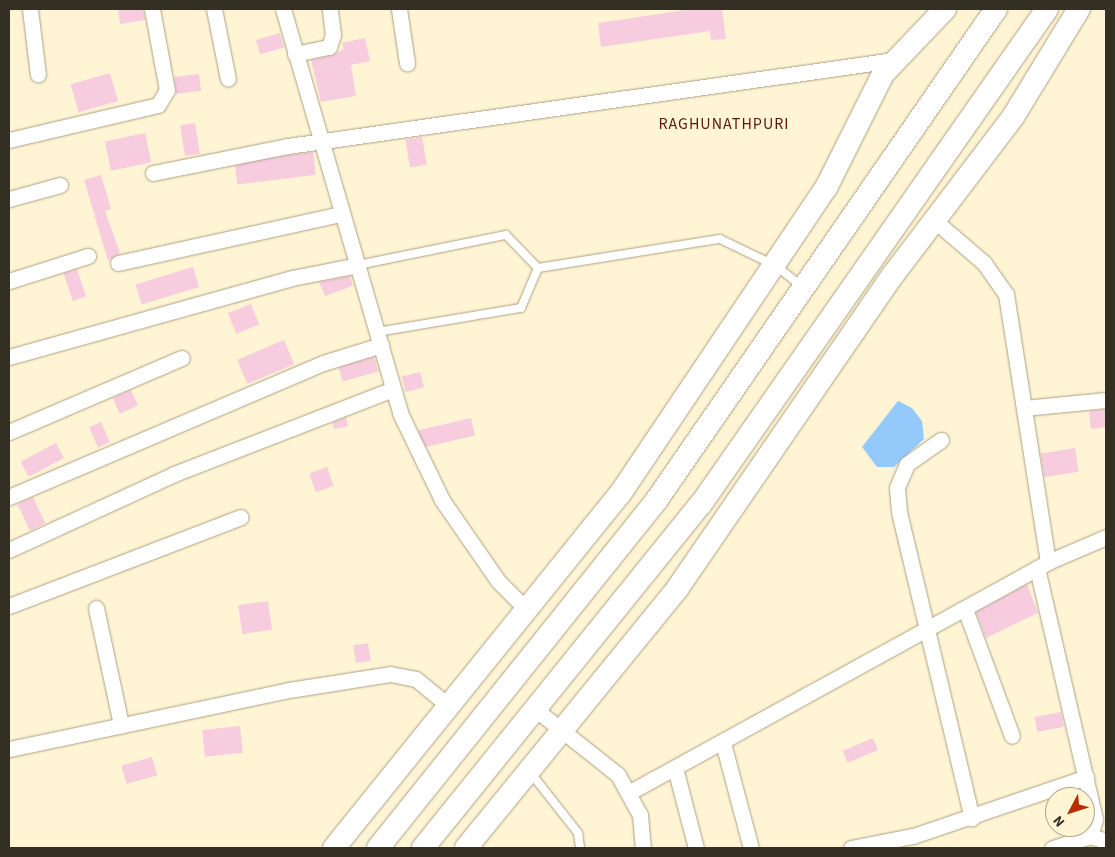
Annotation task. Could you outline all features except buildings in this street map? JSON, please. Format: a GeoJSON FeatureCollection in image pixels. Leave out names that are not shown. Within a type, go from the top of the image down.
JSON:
{"type":"FeatureCollection","features":[{"type":"Feature","properties":{"kind":"street"},"geometry":{"type":"LineString","coordinates":[[30,9],[38,75]]}},
{"type":"Feature","properties":{"kind":"street"},"geometry":{"type":"LineString","coordinates":[[9,140],[158,105],[166,90],[152,9]]}},
{"type":"Feature","properties":{"kind":"street"},"geometry":{"type":"LineString","coordinates":[[214,9],[228,79]]}},
{"type":"Feature","properties":{"kind":"street"},"geometry":{"type":"LineString","coordinates":[[283,9],[320,143],[358,265],[393,389],[420,462],[442,500],[498,581],[527,610]]}},
{"type":"Feature","properties":{"kind":"street"},"geometry":{"type":"LineString","coordinates":[[295,54],[328,47],[333,35],[330,9]]}},
{"type":"Feature","properties":{"kind":"street"},"geometry":{"type":"LineString","coordinates":[[399,9],[407,63]]}},
{"type":"Feature","properties":{"kind":"street"},"geometry":{"type":"LineString","coordinates":[[334,848],[450,707],[620,494],[776,266],[839,166],[872,93],[894,60],[945,9]]}},
{"type":"Feature","properties":{"kind":"street"},"geometry":{"type":"LineString","coordinates":[[378,848],[656,501],[996,9]]}},
{"type":"Feature","properties":{"kind":"street"},"geometry":{"type":"LineString","coordinates":[[422,848],[701,504],[1047,9]]}},
{"type":"Feature","properties":{"kind":"street"},"geometry":{"type":"LineString","coordinates":[[466,848],[677,589],[935,221],[1013,117],[1079,9]]}},
{"type":"Feature","properties":{"kind":"street"},"geometry":{"type":"LineString","coordinates":[[153,173],[320,143],[894,60]]}},
{"type":"Feature","properties":{"kind":"street"},"geometry":{"type":"LineString","coordinates":[[9,199],[60,185]]}},
{"type":"Feature","properties":{"kind":"street"},"geometry":{"type":"LineString","coordinates":[[118,263],[341,214]]}},
{"type":"Feature","properties":{"kind":"street"},"geometry":{"type":"LineString","coordinates":[[935,221],[984,263],[1006,294],[1024,408],[1043,565],[1088,787]]}},
{"type":"Feature","properties":{"kind":"street"},"geometry":{"type":"LineString","coordinates":[[9,281],[88,256]]}},
{"type":"Feature","properties":{"kind":"street"},"geometry":{"type":"LineString","coordinates":[[9,357],[283,280],[358,265]]}},
{"type":"Feature","properties":{"kind":"street"},"geometry":{"type":"LineString","coordinates":[[9,497],[379,339]]}},
{"type":"Feature","properties":{"kind":"street"},"geometry":{"type":"LineString","coordinates":[[9,432],[182,358]]}},
{"type":"Feature","properties":{"kind":"street"},"geometry":{"type":"LineString","coordinates":[[9,550],[174,474],[393,389]]}},
{"type":"Feature","properties":{"kind":"street"},"geometry":{"type":"LineString","coordinates":[[1024,408],[1106,400]]}},
{"type":"Feature","properties":{"kind":"street"},"geometry":{"type":"LineString","coordinates":[[941,440],[907,464],[897,488],[926,631],[972,818]]}},
{"type":"Feature","properties":{"kind":"street"},"geometry":{"type":"LineString","coordinates":[[9,606],[241,518]]}},
{"type":"Feature","properties":{"kind":"street"},"geometry":{"type":"LineString","coordinates":[[630,792],[1043,565],[1106,537]]}},
{"type":"Feature","properties":{"kind":"street"},"geometry":{"type":"LineString","coordinates":[[96,608],[121,725]]}},
{"type":"Feature","properties":{"kind":"street"},"geometry":{"type":"LineString","coordinates":[[965,609],[1012,736]]}},
{"type":"Feature","properties":{"kind":"street"},"geometry":{"type":"LineString","coordinates":[[9,749],[121,725],[390,674],[416,679],[450,707]]}},
{"type":"Feature","properties":{"kind":"street"},"geometry":{"type":"LineString","coordinates":[[535,709],[606,762],[630,792],[640,815],[644,848]]}},
{"type":"Feature","properties":{"kind":"street"},"geometry":{"type":"LineString","coordinates":[[722,743],[751,848]]}},
{"type":"Feature","properties":{"kind":"street"},"geometry":{"type":"LineString","coordinates":[[675,768],[696,848]]}},
{"type":"Feature","properties":{"kind":"street"},"geometry":{"type":"LineString","coordinates":[[851,848],[913,836],[972,818],[1086,777]]}},
{"type":"Feature","properties":{"kind":"street"},"geometry":{"type":"LineString","coordinates":[[1052,848],[1087,837]]}},
{"type":"Feature","properties":{"kind":"street"},"geometry":{"type":"LineString","coordinates":[[1093,837],[1106,841]]}},
{"type":"Feature","properties":{"kind":"lane"},"geometry":{"type":"LineString","coordinates":[[358,265],[506,235],[538,268]]}},
{"type":"Feature","properties":{"kind":"lane"},"geometry":{"type":"LineString","coordinates":[[538,268],[720,239],[776,266],[804,288]]}},
{"type":"Feature","properties":{"kind":"lane"},"geometry":{"type":"LineString","coordinates":[[379,339],[521,308],[538,268]]}},
{"type":"Feature","properties":{"kind":"lane"},"geometry":{"type":"LineString","coordinates":[[529,770],[578,833],[580,848]]}},
{"type":"Feature","properties":{"kind":"water"},"geometry":{"type":"Polygon","coordinates":[[[898,401],[912,408],[922,421],[924,439],[894,467],[877,467],[862,447],[898,401]]]}},
{"type":"Feature","properties":{"kind":"district","name":"RAGHUNATHPURI"},"geometry":{"type":"Point","coordinates":[724,124]}}]}
